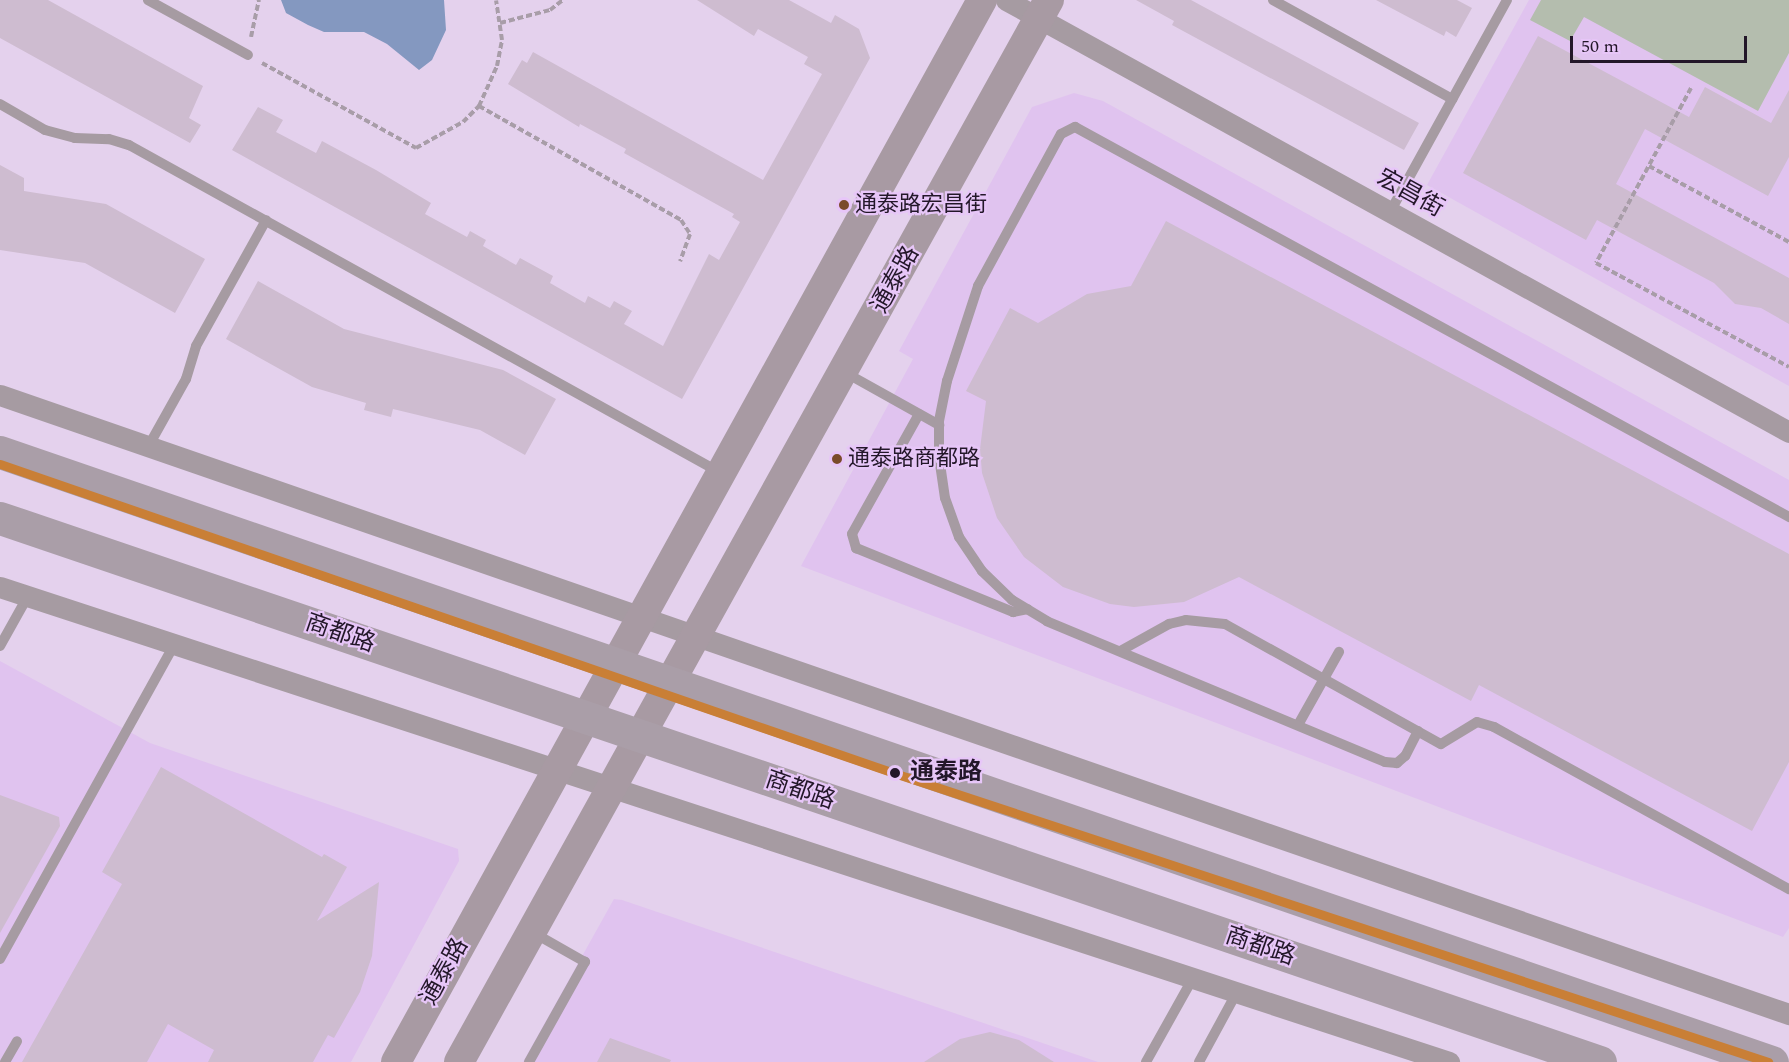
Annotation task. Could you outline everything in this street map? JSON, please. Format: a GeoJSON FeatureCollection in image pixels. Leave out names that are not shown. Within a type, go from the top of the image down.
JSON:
{"type":"FeatureCollection","features":[{"type":"Feature","properties":{"kind":"main road"},"geometry":{"type":"LineString","coordinates":[[0,452],[1772,1062]]}},
{"type":"Feature","properties":{"kind":"main road","name":"商都路"},"geometry":{"type":"LineString","coordinates":[[0,518],[1600,1062]]}},
{"type":"Feature","properties":{"kind":"street","name":"通泰路"},"geometry":{"type":"LineString","coordinates":[[396,1062],[982,0]]}},
{"type":"Feature","properties":{"kind":"street","name":"宏昌街"},"geometry":{"type":"LineString","coordinates":[[1006,0],[1044,9],[1390,212],[1789,432]]}},
{"type":"Feature","properties":{"kind":"street","name":"通泰路"},"geometry":{"type":"LineString","coordinates":[[459,1062],[845,372],[1044,9]]}},
{"type":"Feature","properties":{"kind":"street"},"geometry":{"type":"LineString","coordinates":[[0,395],[1789,1014]]}},
{"type":"Feature","properties":{"kind":"street"},"geometry":{"type":"LineString","coordinates":[[0,586],[1449,1062]]}},
{"type":"Feature","properties":{"kind":"lane"},"geometry":{"type":"LineString","coordinates":[[148,0],[248,55]]}},
{"type":"Feature","properties":{"kind":"lane"},"geometry":{"type":"LineString","coordinates":[[1273,0],[1452,99]]}},
{"type":"Feature","properties":{"kind":"lane"},"geometry":{"type":"LineString","coordinates":[[1390,212],[1507,0]]}},
{"type":"Feature","properties":{"kind":"lane"},"geometry":{"type":"LineString","coordinates":[[0,104],[45,130],[75,138],[109,139],[129,145],[721,472]]}},
{"type":"Feature","properties":{"kind":"lane"},"geometry":{"type":"LineString","coordinates":[[1418,731],[1405,756],[1397,763],[1365,754],[1122,650],[1047,621],[1028,609],[982,571],[959,537],[945,498],[939,425],[947,381],[978,286],[1061,134],[1075,127],[1789,517]]}},
{"type":"Feature","properties":{"kind":"lane"},"geometry":{"type":"LineString","coordinates":[[148,447],[186,379],[196,346],[266,220]]}},
{"type":"Feature","properties":{"kind":"lane"},"geometry":{"type":"LineString","coordinates":[[845,372],[939,425]]}},
{"type":"Feature","properties":{"kind":"lane"},"geometry":{"type":"LineString","coordinates":[[920,414],[852,534],[856,548],[1013,612],[1028,609]]}},
{"type":"Feature","properties":{"kind":"lane"},"geometry":{"type":"LineString","coordinates":[[0,646],[28,596]]}},
{"type":"Feature","properties":{"kind":"lane"},"geometry":{"type":"LineString","coordinates":[[1122,650],[1169,624],[1186,620],[1225,624],[1441,744],[1477,722],[1494,727],[1789,889]]}},
{"type":"Feature","properties":{"kind":"lane"},"geometry":{"type":"LineString","coordinates":[[0,959],[175,643]]}},
{"type":"Feature","properties":{"kind":"lane"},"geometry":{"type":"LineString","coordinates":[[1298,725],[1339,652]]}},
{"type":"Feature","properties":{"kind":"lane"},"geometry":{"type":"LineString","coordinates":[[529,1062],[585,962],[532,932]]}},
{"type":"Feature","properties":{"kind":"lane"},"geometry":{"type":"LineString","coordinates":[[1146,1062],[1193,978]]}},
{"type":"Feature","properties":{"kind":"lane"},"geometry":{"type":"LineString","coordinates":[[1199,1062],[1237,992]]}},
{"type":"Feature","properties":{"kind":"lane"},"geometry":{"type":"LineString","coordinates":[[5,1062],[17,1041]]}},
{"type":"Feature","properties":{"kind":"path"},"geometry":{"type":"LineString","coordinates":[[259,0],[248,55],[416,148],[464,122],[479,106],[497,66],[500,23],[496,0]]}},
{"type":"Feature","properties":{"kind":"path"},"geometry":{"type":"LineString","coordinates":[[500,23],[550,9],[563,0]]}},
{"type":"Feature","properties":{"kind":"path"},"geometry":{"type":"LineString","coordinates":[[1691,88],[1596,263],[1789,367]]}},
{"type":"Feature","properties":{"kind":"path"},"geometry":{"type":"LineString","coordinates":[[479,106],[681,220],[690,234],[680,261]]}},
{"type":"Feature","properties":{"kind":"path"},"geometry":{"type":"LineString","coordinates":[[1649,166],[1789,242]]}},
{"type":"Feature","properties":{"kind":"shaded area"},"geometry":{"type":"Polygon","coordinates":[[[1529,0],[1789,0],[1789,386],[1427,185],[1529,0]]]}},
{"type":"Feature","properties":{"kind":"shaded area"},"geometry":{"type":"Polygon","coordinates":[[[1074,93],[1103,101],[1789,480],[1789,928],[1783,937],[801,566],[913,359],[899,351],[1032,107],[1074,93]]]}},
{"type":"Feature","properties":{"kind":"shaded area"},"geometry":{"type":"Polygon","coordinates":[[[0,661],[150,743],[458,849],[459,861],[351,1062],[0,1062],[0,661]]]}},
{"type":"Feature","properties":{"kind":"shaded area"},"geometry":{"type":"Polygon","coordinates":[[[614,899],[622,900],[1098,1062],[523,1062],[614,899]]]}},
{"type":"Feature","properties":{"kind":"green space"},"geometry":{"type":"Polygon","coordinates":[[[1541,0],[1789,0],[1789,53],[1758,111],[1584,17],[1570,41],[1530,20],[1541,0]]]}},
{"type":"Feature","properties":{"kind":"water"},"geometry":{"type":"Polygon","coordinates":[[[281,0],[444,0],[446,30],[432,60],[419,70],[387,44],[364,32],[324,32],[308,25],[286,13],[281,0]]]}},
{"type":"Feature","properties":{"kind":"building"},"geometry":{"type":"Polygon","coordinates":[[[0,0],[48,0],[203,86],[189,118],[201,125],[190,143],[0,38],[0,0]]]}},
{"type":"Feature","properties":{"kind":"building"},"geometry":{"type":"Polygon","coordinates":[[[697,0],[789,0],[831,23],[835,15],[859,29],[870,58],[682,399],[232,150],[258,107],[283,120],[276,132],[316,153],[322,141],[376,170],[431,203],[425,214],[467,237],[470,231],[486,240],[483,246],[516,265],[520,258],[553,276],[550,283],[585,303],[588,296],[610,308],[614,301],[632,311],[624,324],[663,346],[709,254],[719,260],[740,222],[732,217],[734,214],[624,153],[626,149],[580,124],[579,127],[508,84],[522,60],[527,63],[533,52],[763,180],[822,74],[804,64],[808,57],[758,29],[754,36],[697,0]]]}},
{"type":"Feature","properties":{"kind":"building"},"geometry":{"type":"Polygon","coordinates":[[[1136,0],[1191,0],[1419,123],[1404,150],[1172,25],[1174,21],[1136,0]]]}},
{"type":"Feature","properties":{"kind":"building"},"geometry":{"type":"Polygon","coordinates":[[[1376,0],[1457,0],[1472,8],[1456,37],[1446,31],[1444,36],[1376,0]]]}},
{"type":"Feature","properties":{"kind":"building"},"geometry":{"type":"Polygon","coordinates":[[[1538,36],[1689,117],[1705,87],[1771,123],[1789,90],[1789,157],[1768,196],[1645,129],[1616,184],[1789,278],[1789,324],[1761,308],[1735,304],[1714,283],[1597,220],[1586,240],[1463,173],[1538,36]]]}},
{"type":"Feature","properties":{"kind":"building"},"geometry":{"type":"Polygon","coordinates":[[[0,165],[24,178],[24,191],[106,204],[205,259],[175,313],[85,263],[0,250],[0,165]]]}},
{"type":"Feature","properties":{"kind":"building"},"geometry":{"type":"Polygon","coordinates":[[[1166,221],[1789,554],[1789,762],[1752,831],[1479,685],[1471,701],[1239,577],[1184,602],[1134,607],[1110,604],[1063,587],[1024,557],[997,518],[982,473],[980,449],[986,401],[966,391],[1010,308],[1038,323],[1087,294],[1131,286],[1166,221]]]}},
{"type":"Feature","properties":{"kind":"building"},"geometry":{"type":"Polygon","coordinates":[[[258,281],[344,329],[503,370],[556,399],[525,455],[480,430],[393,409],[391,417],[364,410],[366,403],[312,387],[226,339],[258,281]]]}},
{"type":"Feature","properties":{"kind":"building"},"geometry":{"type":"Polygon","coordinates":[[[161,767],[322,857],[324,854],[347,867],[317,921],[379,882],[372,956],[360,992],[334,1038],[328,1035],[313,1062],[208,1062],[214,1050],[168,1024],[147,1062],[22,1062],[122,884],[102,872],[161,767]]]}},
{"type":"Feature","properties":{"kind":"building"},"geometry":{"type":"Polygon","coordinates":[[[0,795],[59,817],[60,826],[0,933],[0,795]]]}},
{"type":"Feature","properties":{"kind":"building"},"geometry":{"type":"Polygon","coordinates":[[[990,1032],[1019,1040],[1054,1062],[924,1062],[960,1039],[990,1032]]]}},
{"type":"Feature","properties":{"kind":"building"},"geometry":{"type":"Polygon","coordinates":[[[610,1038],[671,1060],[670,1062],[597,1062],[610,1038]]]}},
{"type":"Feature","properties":{"kind":"transit line"},"geometry":{"type":"LineString","coordinates":[[0,464],[891,772],[1768,1062]]}},
{"type":"Feature","properties":{"kind":"place","name":"通泰路宏昌街"},"geometry":{"type":"Point","coordinates":[844,205]}},
{"type":"Feature","properties":{"kind":"place","name":"通泰路商都路"},"geometry":{"type":"Point","coordinates":[837,459]}},
{"type":"Feature","properties":{"kind":"place","name":"通泰路"},"geometry":{"type":"Point","coordinates":[895,773]}}]}
